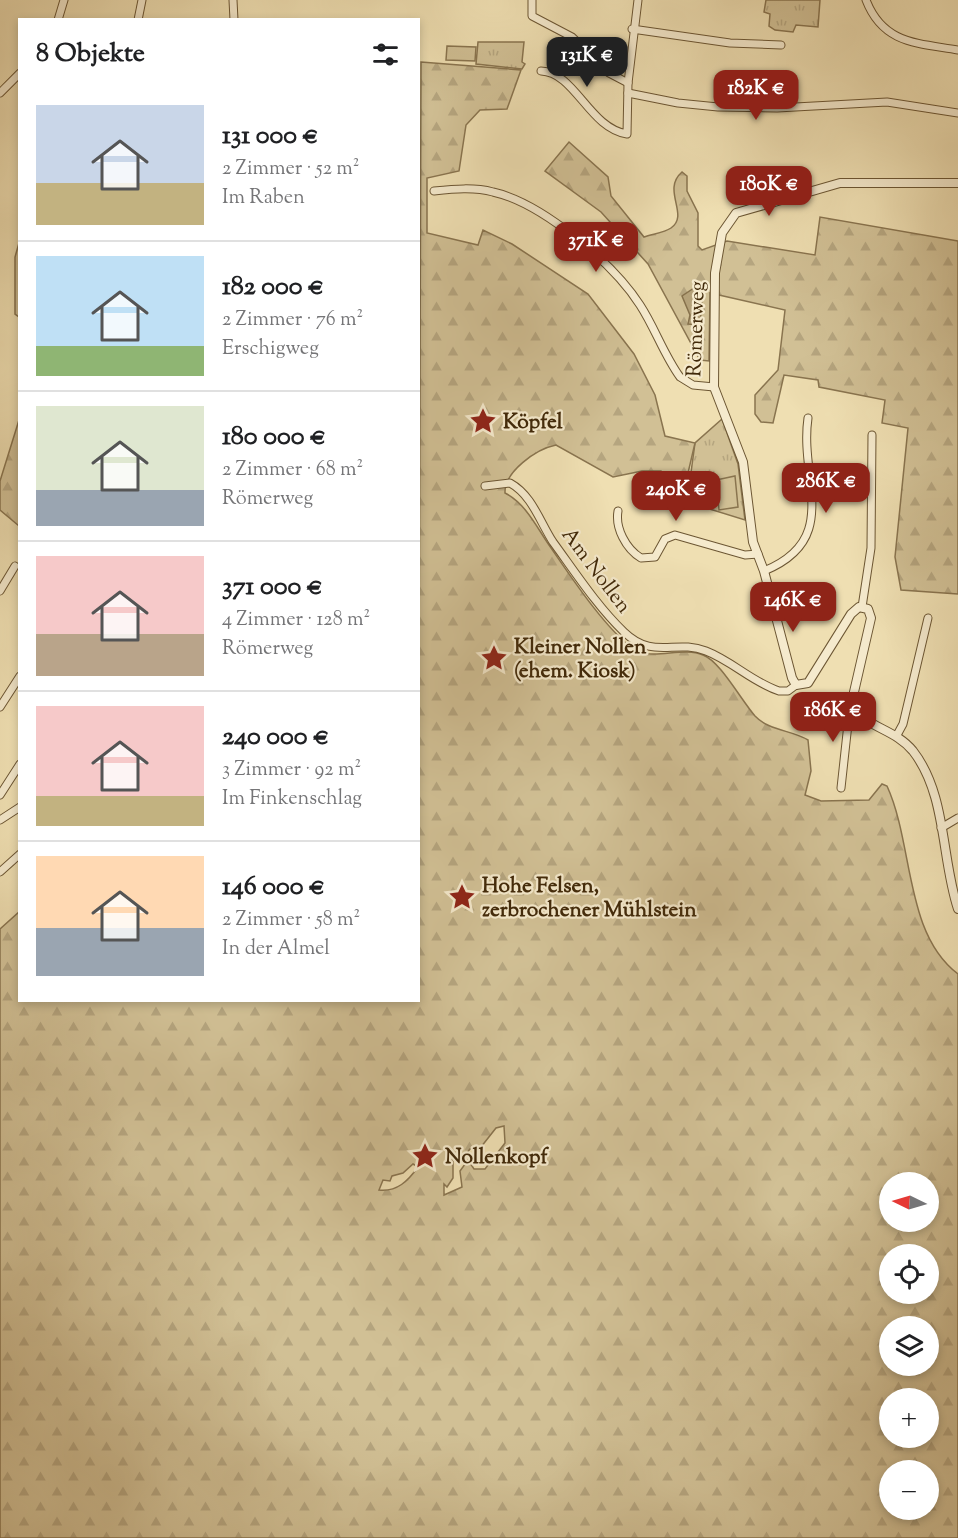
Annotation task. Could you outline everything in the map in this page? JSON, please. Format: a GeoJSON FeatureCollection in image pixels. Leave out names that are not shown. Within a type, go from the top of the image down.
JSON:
{"type":"FeatureCollection","features":[{"type":"Feature","properties":{"kind":"street"},"geometry":{"type":"LineString","coordinates":[[59,18],[64,0]]}},
{"type":"Feature","properties":{"kind":"street"},"geometry":{"type":"LineString","coordinates":[[138,18],[142,0]]}},
{"type":"Feature","properties":{"kind":"street"},"geometry":{"type":"LineString","coordinates":[[233,0],[234,18]]}},
{"type":"Feature","properties":{"kind":"street"},"geometry":{"type":"LineString","coordinates":[[532,0],[532,16],[572,37],[609,73],[628,82]]}},
{"type":"Feature","properties":{"kind":"street"},"geometry":{"type":"LineString","coordinates":[[541,71],[552,74],[568,86],[592,114],[609,128],[627,134],[627,93],[632,29],[638,0]]}},
{"type":"Feature","properties":{"kind":"street"},"geometry":{"type":"LineString","coordinates":[[866,0],[879,24],[890,34],[904,40],[958,50]]}},
{"type":"Feature","properties":{"kind":"street"},"geometry":{"type":"LineString","coordinates":[[632,29],[730,43],[781,45]]}},
{"type":"Feature","properties":{"kind":"street"},"geometry":{"type":"LineString","coordinates":[[0,93],[18,75]]}},
{"type":"Feature","properties":{"kind":"street"},"geometry":{"type":"LineString","coordinates":[[627,93],[678,103],[718,107],[777,108],[887,102],[958,113]]}},
{"type":"Feature","properties":{"kind":"street","name":"Römerweg"},"geometry":{"type":"LineString","coordinates":[[434,191],[472,189],[506,195],[521,201],[581,241],[634,296],[680,377],[693,385],[714,387],[716,256],[722,233],[736,213],[840,183],[958,183]]}},
{"type":"Feature","properties":{"kind":"street"},"geometry":{"type":"LineString","coordinates":[[714,387],[743,462],[751,530],[790,672],[796,685],[808,683],[844,623],[862,607],[871,548],[872,435]]}},
{"type":"Feature","properties":{"kind":"street"},"geometry":{"type":"LineString","coordinates":[[764,571],[793,556],[810,530],[813,511],[806,440],[808,418]]}},
{"type":"Feature","properties":{"kind":"street","name":"Am Nollen"},"geometry":{"type":"LineString","coordinates":[[485,486],[510,483],[523,494],[573,569],[617,625],[632,638],[658,649],[689,647],[706,651],[778,691],[788,691],[796,685]]}},
{"type":"Feature","properties":{"kind":"street"},"geometry":{"type":"LineString","coordinates":[[618,511],[617,519],[621,532],[641,558],[655,557],[665,539],[675,535],[745,555],[758,554]]}},
{"type":"Feature","properties":{"kind":"street"},"geometry":{"type":"LineString","coordinates":[[0,591],[15,566]]}},
{"type":"Feature","properties":{"kind":"street"},"geometry":{"type":"LineString","coordinates":[[841,788],[848,724],[854,709],[854,692],[871,618],[868,609],[862,607]]}},
{"type":"Feature","properties":{"kind":"street"},"geometry":{"type":"LineString","coordinates":[[897,735],[903,724],[928,618]]}},
{"type":"Feature","properties":{"kind":"street"},"geometry":{"type":"LineString","coordinates":[[0,707],[18,679]]}},
{"type":"Feature","properties":{"kind":"street"},"geometry":{"type":"LineString","coordinates":[[854,709],[862,716],[897,735],[914,752],[926,773],[935,795],[958,909]]}},
{"type":"Feature","properties":{"kind":"street"},"geometry":{"type":"LineString","coordinates":[[0,795],[18,767]]}},
{"type":"Feature","properties":{"kind":"street"},"geometry":{"type":"LineString","coordinates":[[0,820],[18,808]]}},
{"type":"Feature","properties":{"kind":"street"},"geometry":{"type":"LineString","coordinates":[[941,828],[958,818]]}},
{"type":"Feature","properties":{"kind":"street"},"geometry":{"type":"LineString","coordinates":[[0,872],[18,856]]}},
{"type":"Feature","properties":{"kind":"green space"},"geometry":{"type":"Polygon","coordinates":[[[766,0],[820,0],[818,27],[796,25],[793,32],[775,30],[769,26],[770,14],[764,12],[766,0]]]}},
{"type":"Feature","properties":{"kind":"green space"},"geometry":{"type":"Polygon","coordinates":[[[478,42],[524,42],[522,62],[525,64],[522,69],[476,64],[478,42]]]}},
{"type":"Feature","properties":{"kind":"green space"},"geometry":{"type":"Polygon","coordinates":[[[447,46],[476,47],[475,61],[446,60],[447,46]]]}},
{"type":"Feature","properties":{"kind":"green space"},"geometry":{"type":"Polygon","coordinates":[[[421,62],[521,70],[507,109],[480,110],[466,125],[459,171],[427,178],[427,233],[478,245],[483,230],[512,244],[588,294],[634,354],[655,395],[665,436],[695,443],[688,473],[679,495],[669,493],[661,471],[642,471],[613,477],[556,445],[539,451],[515,470],[506,485],[505,493],[525,509],[588,600],[610,627],[632,648],[648,654],[685,652],[703,655],[716,665],[749,709],[761,721],[808,740],[811,771],[805,795],[821,801],[869,800],[882,784],[887,786],[896,809],[912,887],[928,936],[941,957],[958,974],[958,1538],[0,1538],[0,929],[18,913],[18,1002],[420,1002],[421,62]],[[504,1126],[496,1128],[481,1147],[470,1149],[462,1159],[453,1159],[453,1178],[447,1187],[444,1184],[444,1195],[462,1187],[460,1171],[468,1160],[474,1169],[485,1169],[505,1143],[504,1126]],[[413,1164],[403,1173],[392,1176],[390,1181],[383,1180],[379,1190],[391,1189],[402,1184],[418,1167],[413,1164]]]}},
{"type":"Feature","properties":{"kind":"green space"},"geometry":{"type":"Polygon","coordinates":[[[569,142],[608,177],[611,196],[644,237],[668,230],[676,223],[678,216],[674,187],[676,179],[682,172],[687,176],[687,191],[698,213],[698,246],[702,250],[727,241],[815,255],[820,217],[958,241],[958,594],[901,590],[895,557],[908,428],[882,423],[885,400],[819,387],[818,380],[784,375],[773,423],[761,422],[755,414],[755,395],[778,370],[785,310],[710,293],[709,361],[700,360],[648,264],[601,212],[545,171],[569,142]]]}},
{"type":"Feature","properties":{"kind":"green space"},"geometry":{"type":"Polygon","coordinates":[[[18,246],[18,316],[15,314],[15,257],[18,246]]]}},
{"type":"Feature","properties":{"kind":"green space"},"geometry":{"type":"Polygon","coordinates":[[[722,419],[738,464],[745,520],[687,502],[695,443],[722,419]]]}},
{"type":"Feature","properties":{"kind":"green space"},"geometry":{"type":"Polygon","coordinates":[[[18,423],[18,525],[0,510],[0,481],[18,423]]]}},
{"type":"Feature","properties":{"kind":"green space"},"geometry":{"type":"Polygon","coordinates":[[[735,476],[738,507],[719,510],[716,480],[735,476]]]}},
{"type":"Feature","properties":{"kind":"shaded area"},"geometry":{"type":"Polygon","coordinates":[[[694,288],[702,299],[700,325],[688,324],[690,315],[682,296],[694,288]]]}},
{"type":"Feature","properties":{"kind":"place","name":"Köpfel"},"geometry":{"type":"Point","coordinates":[483,421]}},
{"type":"Feature","properties":{"kind":"place","name":"Kleiner Nollen (ehem. Kiosk)"},"geometry":{"type":"Point","coordinates":[494,658]}},
{"type":"Feature","properties":{"kind":"place","name":"Hohe Felsen, zerbrochener Mühlstein"},"geometry":{"type":"Point","coordinates":[462,897]}},
{"type":"Feature","properties":{"kind":"place","name":"Nollenkopf"},"geometry":{"type":"Point","coordinates":[425,1156]}}]}
